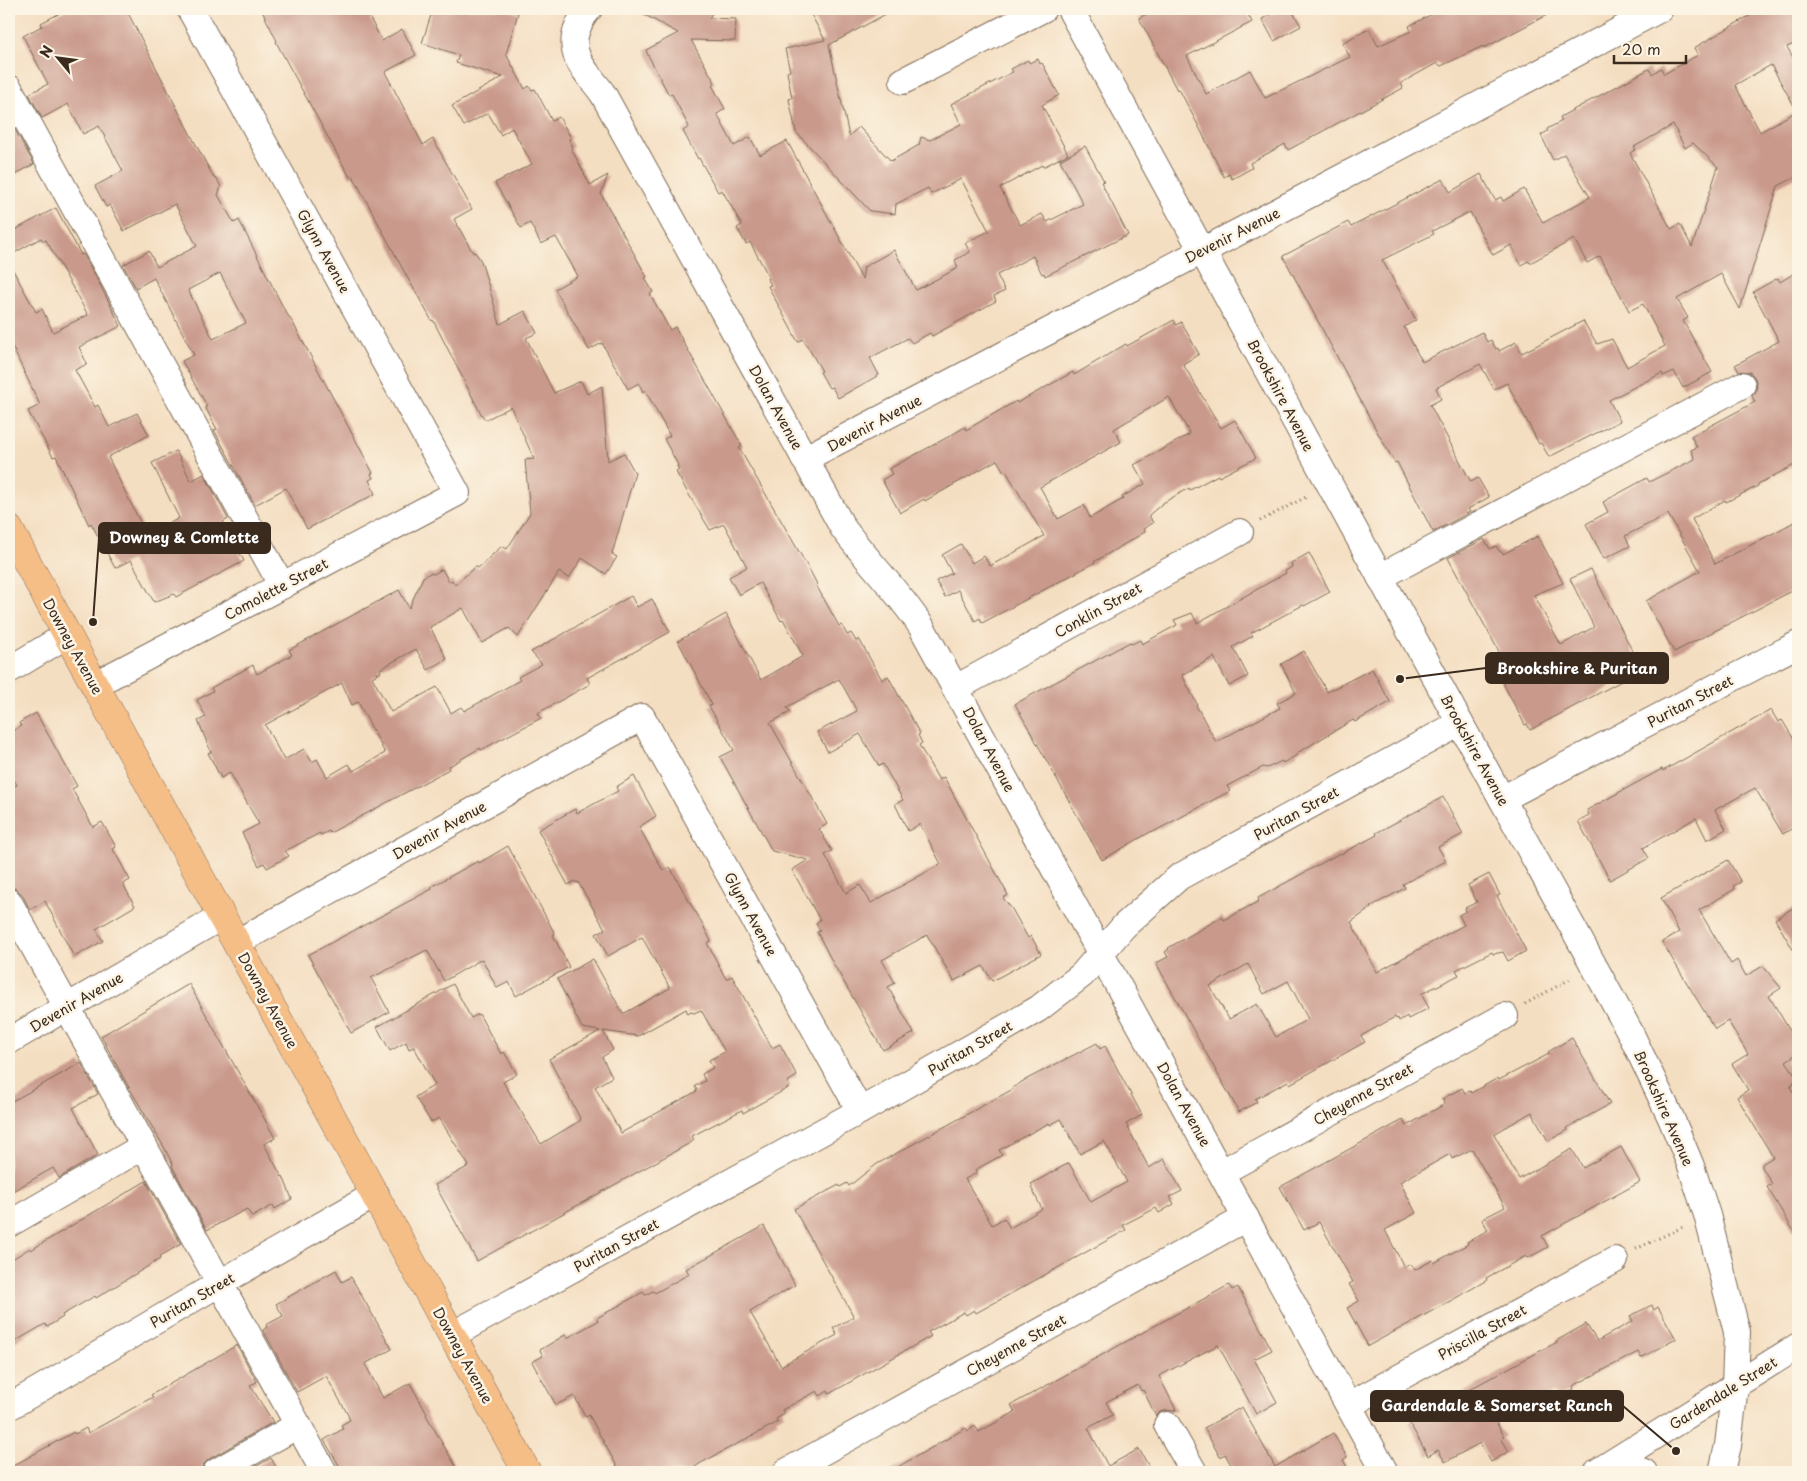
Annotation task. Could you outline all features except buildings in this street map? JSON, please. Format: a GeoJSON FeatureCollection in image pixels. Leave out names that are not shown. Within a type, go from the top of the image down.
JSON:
{"type":"FeatureCollection","features":[{"type":"Feature","properties":{"kind":"main road","name":"Downey Avenue"},"geometry":{"type":"LineString","coordinates":[[9,529],[527,1472]]}},
{"type":"Feature","properties":{"kind":"street","name":"Glynn Avenue"},"geometry":{"type":"LineString","coordinates":[[190,9],[457,493]]}},
{"type":"Feature","properties":{"kind":"street","name":"Dolan Avenue"},"geometry":{"type":"LineString","coordinates":[[590,9],[580,20],[574,41],[574,48],[579,63],[603,94],[843,528],[910,609],[956,688],[1100,955],[1222,1172],[1385,1472]]}},
{"type":"Feature","properties":{"kind":"street"},"geometry":{"type":"LineString","coordinates":[[902,81],[1043,9]]}},
{"type":"Feature","properties":{"kind":"street","name":"Brookshire Avenue"},"geometry":{"type":"LineString","coordinates":[[1070,9],[1630,1032],[1671,1118],[1691,1166],[1707,1215],[1737,1332],[1735,1386],[1728,1445],[1722,1472]]}},
{"type":"Feature","properties":{"kind":"street","name":"Devenir Avenue"},"geometry":{"type":"LineString","coordinates":[[804,459],[1660,9]]}},
{"type":"Feature","properties":{"kind":"street"},"geometry":{"type":"LineString","coordinates":[[9,88],[282,586]]}},
{"type":"Feature","properties":{"kind":"street"},"geometry":{"type":"LineString","coordinates":[[1380,577],[1742,385]]}},
{"type":"Feature","properties":{"kind":"street","name":"Comolette Street"},"geometry":{"type":"LineString","coordinates":[[94,685],[457,493]]}},
{"type":"Feature","properties":{"kind":"street","name":"Conklin Street"},"geometry":{"type":"LineString","coordinates":[[956,688],[1240,532]]}},
{"type":"Feature","properties":{"kind":"street"},"geometry":{"type":"LineString","coordinates":[[9,670],[67,635]]}},
{"type":"Feature","properties":{"kind":"street","name":"Puritan Street"},"geometry":{"type":"LineString","coordinates":[[1502,799],[1796,651]]}},
{"type":"Feature","properties":{"kind":"street","name":"Glynn Avenue"},"geometry":{"type":"LineString","coordinates":[[642,717],[860,1111]]}},
{"type":"Feature","properties":{"kind":"street","name":"Devenir Avenue"},"geometry":{"type":"LineString","coordinates":[[236,943],[642,717]]}},
{"type":"Feature","properties":{"kind":"street","name":"Puritan Street"},"geometry":{"type":"LineString","coordinates":[[452,1336],[860,1111],[1038,1008],[1082,974],[1124,926],[1179,877],[1460,723]]}},
{"type":"Feature","properties":{"kind":"street"},"geometry":{"type":"LineString","coordinates":[[9,902],[324,1472]]}},
{"type":"Feature","properties":{"kind":"street","name":"Devenir Avenue"},"geometry":{"type":"LineString","coordinates":[[9,1041],[221,917]]}},
{"type":"Feature","properties":{"kind":"street","name":"Cheyenne Street"},"geometry":{"type":"LineString","coordinates":[[1222,1172],[1505,1016]]}},
{"type":"Feature","properties":{"kind":"street"},"geometry":{"type":"LineString","coordinates":[[9,1224],[144,1146]]}},
{"type":"Feature","properties":{"kind":"street","name":"Puritan Street"},"geometry":{"type":"LineString","coordinates":[[9,1407],[376,1194]]}},
{"type":"Feature","properties":{"kind":"street","name":"Cheyenne Street"},"geometry":{"type":"LineString","coordinates":[[786,1472],[1246,1218]]}},
{"type":"Feature","properties":{"kind":"street","name":"Priscilla Street"},"geometry":{"type":"LineString","coordinates":[[1349,1405],[1616,1260]]}},
{"type":"Feature","properties":{"kind":"street","name":"Gardendale Street"},"geometry":{"type":"LineString","coordinates":[[1607,1466],[1798,1346]]}},
{"type":"Feature","properties":{"kind":"street"},"geometry":{"type":"LineString","coordinates":[[216,1472],[298,1425]]}},
{"type":"Feature","properties":{"kind":"street"},"geometry":{"type":"LineString","coordinates":[[1167,1425],[1194,1472]]}},
{"type":"Feature","properties":{"kind":"street"},"geometry":{"type":"LineString","coordinates":[[1607,1466],[1644,1472]]}},
{"type":"Feature","properties":{"kind":"path"},"geometry":{"type":"LineString","coordinates":[[1240,532],[1330,484]]}},
{"type":"Feature","properties":{"kind":"path"},"geometry":{"type":"LineString","coordinates":[[1505,1016],[1594,966]]}},
{"type":"Feature","properties":{"kind":"path"},"geometry":{"type":"LineString","coordinates":[[1616,1260],[1707,1215]]}},
{"type":"Feature","properties":{"kind":"place","name":"Downey & Comlette"},"geometry":{"type":"Point","coordinates":[93,622]}},
{"type":"Feature","properties":{"kind":"place","name":"Brookshire & Puritan"},"geometry":{"type":"Point","coordinates":[1400,679]}},
{"type":"Feature","properties":{"kind":"place","name":"Gardendale & Somerset Ranch"},"geometry":{"type":"Point","coordinates":[1676,1451]}}]}
